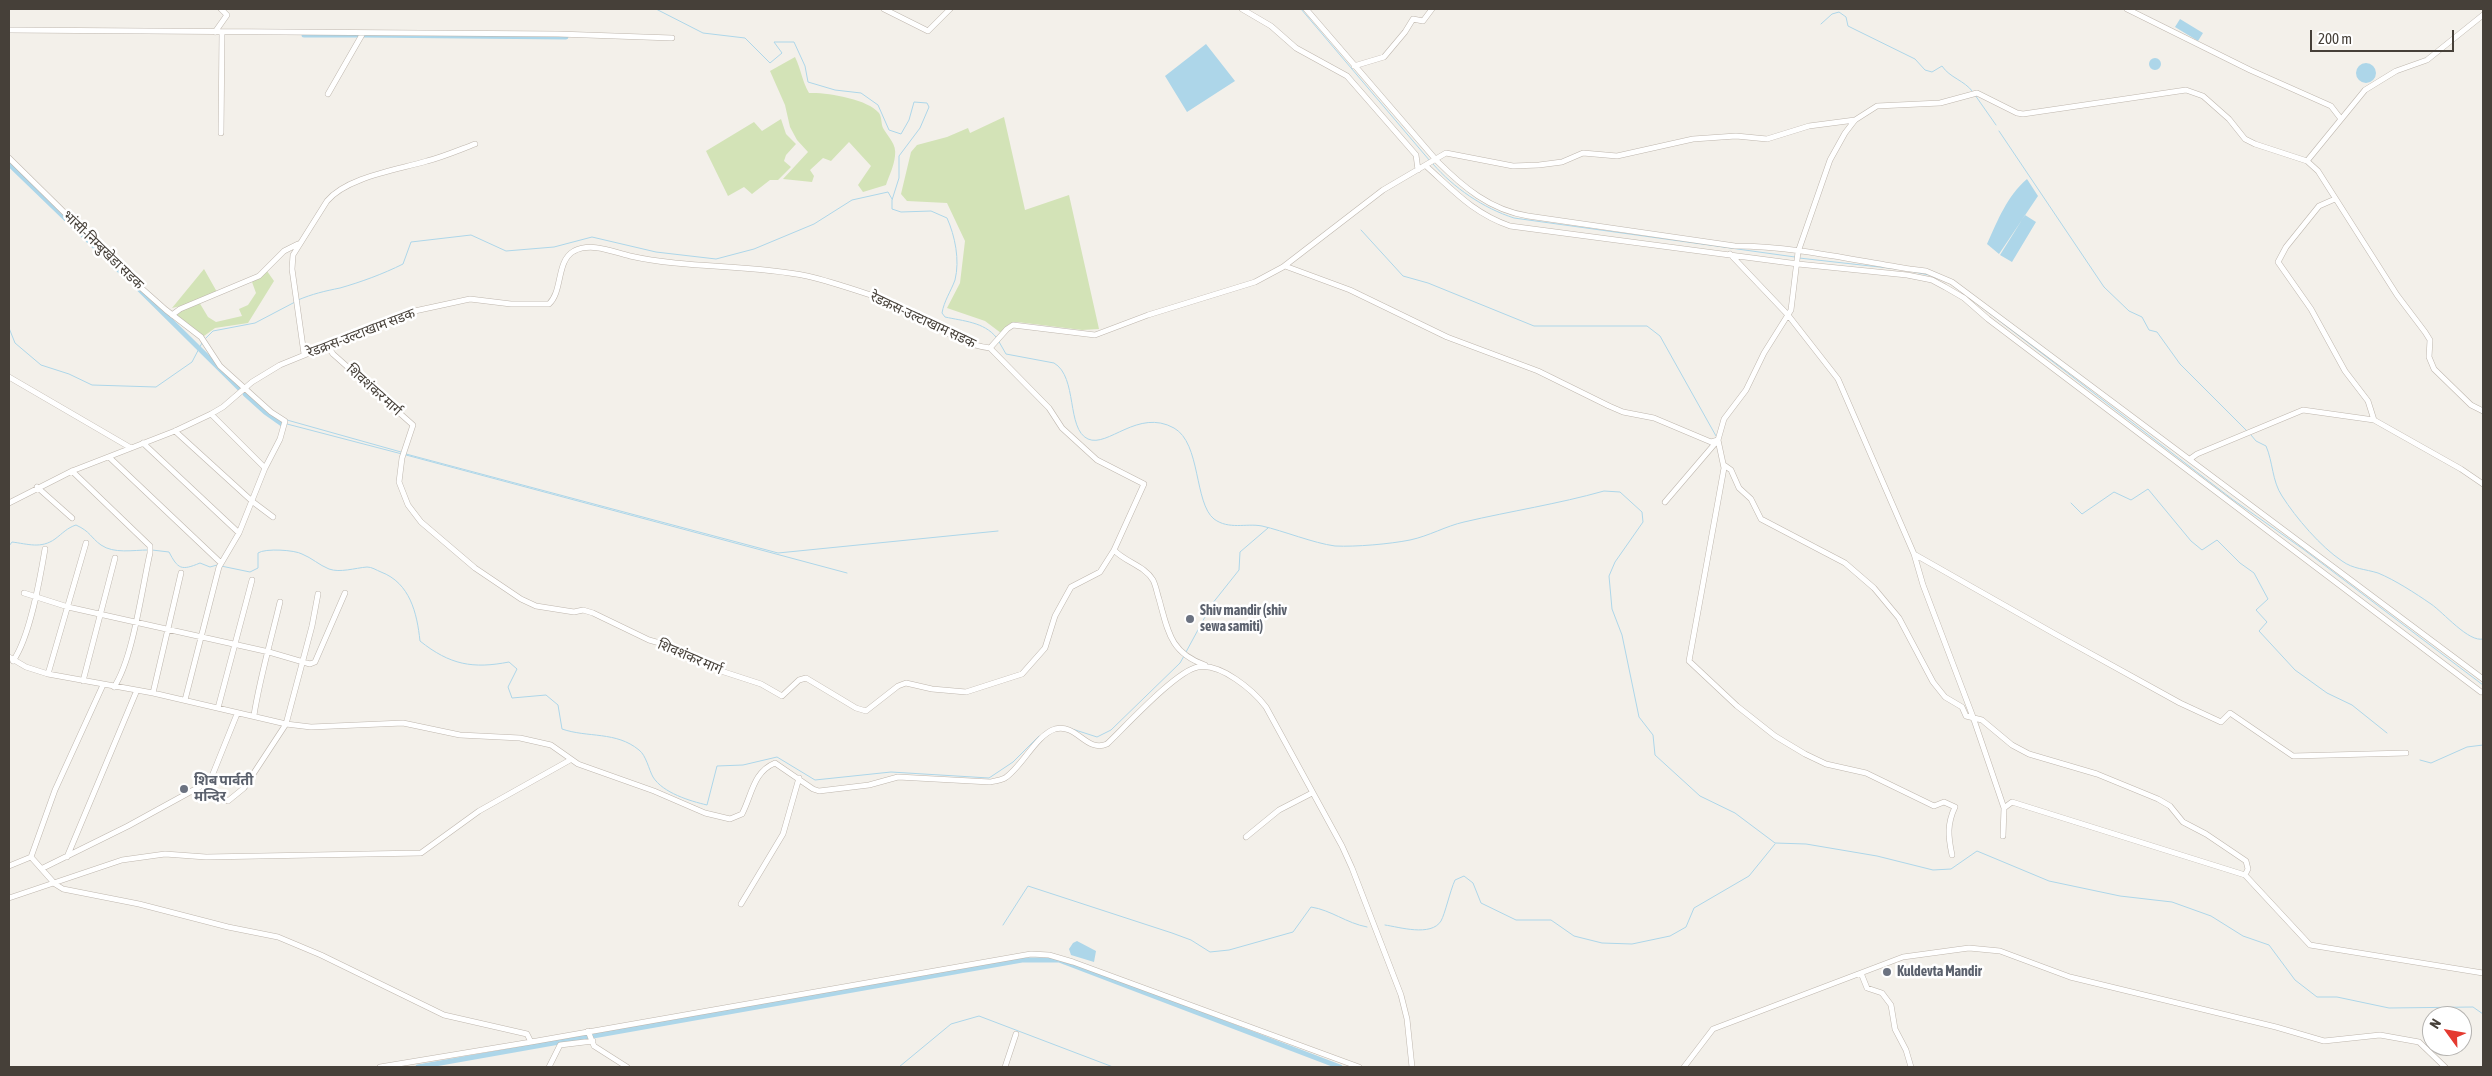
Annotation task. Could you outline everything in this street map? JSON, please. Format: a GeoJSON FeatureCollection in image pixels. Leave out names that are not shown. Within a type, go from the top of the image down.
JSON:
{"type":"FeatureCollection","features":[{"type":"Feature","properties":{"kind":"street"},"geometry":{"type":"LineString","coordinates":[[215,32],[227,15],[221,9]]}},
{"type":"Feature","properties":{"kind":"street"},"geometry":{"type":"LineString","coordinates":[[884,9],[928,31],[950,9]]}},
{"type":"Feature","properties":{"kind":"street"},"geometry":{"type":"LineString","coordinates":[[1242,9],[1271,26],[1296,48],[1347,76],[1416,155],[1418,170]]}},
{"type":"Feature","properties":{"kind":"street"},"geometry":{"type":"LineString","coordinates":[[1306,9],[1468,205],[1488,218],[1510,226],[1907,275],[1932,280],[1964,298],[2482,692]]}},
{"type":"Feature","properties":{"kind":"street"},"geometry":{"type":"LineString","coordinates":[[1354,66],[1384,57],[1405,32],[1413,18],[1423,21],[1432,9]]}},
{"type":"Feature","properties":{"kind":"street"},"geometry":{"type":"LineString","coordinates":[[2127,9],[2250,70],[2331,106],[2341,119]]}},
{"type":"Feature","properties":{"kind":"street"},"geometry":{"type":"LineString","coordinates":[[2308,161],[2365,90],[2396,71],[2427,60],[2483,15]]}},
{"type":"Feature","properties":{"kind":"street"},"geometry":{"type":"LineString","coordinates":[[9,30],[616,35],[672,38]]}},
{"type":"Feature","properties":{"kind":"street"},"geometry":{"type":"LineString","coordinates":[[221,133],[222,32]]}},
{"type":"Feature","properties":{"kind":"street"},"geometry":{"type":"LineString","coordinates":[[328,94],[362,33]]}},
{"type":"Feature","properties":{"kind":"street"},"geometry":{"type":"LineString","coordinates":[[1412,1067],[1407,1019],[1400,995],[1352,868],[1266,706],[1257,695],[1236,679],[1210,666],[1190,660],[1181,654],[1166,623],[1154,581],[1148,574],[1114,550],[1144,484],[1134,477],[1097,460],[1062,428],[1049,408],[992,346],[1014,325],[1095,334],[1148,315],[1255,282],[1285,266],[1383,190],[1446,154],[1506,166],[1539,165],[1562,162],[1583,153],[1617,156],[1694,139],[1736,136],[1767,139],[1809,126],[1855,120],[1877,106],[1940,103],[1977,93],[2016,113],[2023,114],[2186,90],[2202,96],[2229,119],[2245,139],[2308,161],[2326,182],[2397,296],[2430,340],[2430,356],[2434,370],[2471,405],[2483,411]]}},
{"type":"Feature","properties":{"kind":"street"},"geometry":{"type":"LineString","coordinates":[[1665,502],[1718,440],[1724,420],[1746,390],[1788,315],[1792,306],[1798,252],[1830,160],[1855,120]]}},
{"type":"Feature","properties":{"kind":"street"},"geometry":{"type":"LineString","coordinates":[[304,354],[292,269],[293,255],[298,244],[333,194],[355,182],[427,162],[475,144]]}},
{"type":"Feature","properties":{"kind":"street","name":"भांसी-निम्बुखेडा सडक"},"geometry":{"type":"LineString","coordinates":[[9,158],[172,315],[203,340],[220,366],[270,412],[285,421],[280,439],[265,468]]}},
{"type":"Feature","properties":{"kind":"street"},"geometry":{"type":"LineString","coordinates":[[1432,163],[1487,203],[1508,213],[1735,246],[1756,246],[1798,252],[1926,272],[1952,282],[2483,679]]}},
{"type":"Feature","properties":{"kind":"street"},"geometry":{"type":"LineString","coordinates":[[2335,199],[2319,206],[2286,247],[2278,262],[2311,309],[2345,371],[2368,401],[2374,420]]}},
{"type":"Feature","properties":{"kind":"street"},"geometry":{"type":"LineString","coordinates":[[172,315],[180,309],[259,276],[284,251],[298,244]]}},
{"type":"Feature","properties":{"kind":"street","name":"रेडक्रस-उल्टाखाम सडक"},"geometry":{"type":"LineString","coordinates":[[9,504],[37,487],[72,470],[109,457],[211,414],[223,407],[245,388],[280,365],[410,312],[470,299],[511,304],[549,304],[555,299],[566,259],[574,252],[594,248],[688,264],[751,268],[831,282],[885,300],[937,328],[992,346]]}},
{"type":"Feature","properties":{"kind":"street"},"geometry":{"type":"LineString","coordinates":[[1730,254],[1788,315],[1838,379],[1914,554],[1923,585],[1974,717],[2004,808],[2003,836]]}},
{"type":"Feature","properties":{"kind":"street"},"geometry":{"type":"LineString","coordinates":[[1285,266],[1350,290],[1447,337],[1538,371],[1616,409],[1654,418],[1711,442],[1718,440]]}},
{"type":"Feature","properties":{"kind":"street","name":"शिवशंकर मार्ग"},"geometry":{"type":"LineString","coordinates":[[327,345],[333,354],[413,425],[402,458],[399,482],[413,514],[449,548],[521,599],[536,606],[574,612],[583,610],[649,640],[674,647],[718,670],[761,684],[782,696],[799,680],[806,678],[862,711],[866,711],[898,686],[906,683],[932,689],[966,692],[1011,679],[1022,674],[1045,648],[1055,616],[1071,587],[1100,572],[1114,550]]}},
{"type":"Feature","properties":{"kind":"street"},"geometry":{"type":"LineString","coordinates":[[9,377],[131,448]]}},
{"type":"Feature","properties":{"kind":"street"},"geometry":{"type":"LineString","coordinates":[[2190,459],[2196,454],[2248,431],[2303,410],[2374,420],[2461,469],[2483,484]]}},
{"type":"Feature","properties":{"kind":"street"},"geometry":{"type":"LineString","coordinates":[[185,700],[220,565],[227,557],[239,533],[265,468],[211,414]]}},
{"type":"Feature","properties":{"kind":"street"},"geometry":{"type":"LineString","coordinates":[[175,430],[253,502],[273,517]]}},
{"type":"Feature","properties":{"kind":"street"},"geometry":{"type":"LineString","coordinates":[[1718,440],[1724,465],[1689,661],[1737,706],[1775,736],[1804,754],[1826,764],[1866,772],[1934,806],[1944,802],[1955,807],[1948,821],[1947,832],[1952,855]]}},
{"type":"Feature","properties":{"kind":"street"},"geometry":{"type":"LineString","coordinates":[[143,443],[239,533]]}},
{"type":"Feature","properties":{"kind":"street"},"geometry":{"type":"LineString","coordinates":[[109,457],[220,565]]}},
{"type":"Feature","properties":{"kind":"street"},"geometry":{"type":"LineString","coordinates":[[1724,465],[1731,470],[1739,488],[1751,500],[1761,519],[1845,563],[1874,588],[1899,618],[1933,682],[1946,697],[1962,707],[1966,716],[1982,720],[2012,745],[2029,754],[2097,774],[2158,799],[2170,806],[2183,822],[2206,834],[2246,861],[2248,869],[2245,875]]}},
{"type":"Feature","properties":{"kind":"street"},"geometry":{"type":"LineString","coordinates":[[72,470],[150,546],[136,622],[120,678],[114,687]]}},
{"type":"Feature","properties":{"kind":"street"},"geometry":{"type":"LineString","coordinates":[[37,487],[72,518]]}},
{"type":"Feature","properties":{"kind":"street"},"geometry":{"type":"LineString","coordinates":[[48,674],[86,543]]}},
{"type":"Feature","properties":{"kind":"street"},"geometry":{"type":"LineString","coordinates":[[45,549],[35,597],[19,652],[11,659],[26,668],[102,685],[153,693],[237,714],[254,715],[286,724],[311,728],[403,723],[460,735],[520,738],[551,746],[562,751],[570,760],[705,812],[730,818],[742,814],[752,786],[768,766],[775,762],[813,789],[819,791],[869,785],[898,777],[990,782],[1005,778],[1040,741],[1055,729],[1070,730],[1091,745],[1099,747],[1107,744],[1178,676],[1196,667],[1210,666]]}},
{"type":"Feature","properties":{"kind":"street"},"geometry":{"type":"LineString","coordinates":[[1914,554],[1957,580],[2180,703],[2221,722],[2230,713],[2293,756],[2406,753]]}},
{"type":"Feature","properties":{"kind":"street"},"geometry":{"type":"LineString","coordinates":[[83,680],[116,558]]}},
{"type":"Feature","properties":{"kind":"street"},"geometry":{"type":"LineString","coordinates":[[153,693],[181,573]]}},
{"type":"Feature","properties":{"kind":"street"},"geometry":{"type":"LineString","coordinates":[[218,708],[252,580]]}},
{"type":"Feature","properties":{"kind":"street"},"geometry":{"type":"LineString","coordinates":[[24,593],[68,607],[269,652],[310,664],[315,662],[345,592]]}},
{"type":"Feature","properties":{"kind":"street"},"geometry":{"type":"LineString","coordinates":[[205,784],[228,802],[244,788],[286,724],[318,594]]}},
{"type":"Feature","properties":{"kind":"street"},"geometry":{"type":"LineString","coordinates":[[254,715],[258,686],[269,652],[280,602]]}},
{"type":"Feature","properties":{"kind":"street"},"geometry":{"type":"LineString","coordinates":[[9,866],[31,857],[56,790],[102,685]]}},
{"type":"Feature","properties":{"kind":"street"},"geometry":{"type":"LineString","coordinates":[[67,857],[137,690]]}},
{"type":"Feature","properties":{"kind":"street"},"geometry":{"type":"LineString","coordinates":[[42,868],[67,857],[210,781],[237,714]]}},
{"type":"Feature","properties":{"kind":"street"},"geometry":{"type":"LineString","coordinates":[[9,898],[122,860],[165,854],[206,857],[421,853],[479,811],[570,760]]}},
{"type":"Feature","properties":{"kind":"street"},"geometry":{"type":"LineString","coordinates":[[741,904],[783,834],[799,778]]}},
{"type":"Feature","properties":{"kind":"street"},"geometry":{"type":"LineString","coordinates":[[1246,837],[1279,810],[1312,793]]}},
{"type":"Feature","properties":{"kind":"street"},"geometry":{"type":"LineString","coordinates":[[2004,808],[2012,802],[2245,875],[2310,945],[2483,973]]}},
{"type":"Feature","properties":{"kind":"street"},"geometry":{"type":"LineString","coordinates":[[31,857],[55,884],[63,889],[139,904],[228,927],[278,937],[321,954],[444,1015],[527,1034],[530,1042]]}},
{"type":"Feature","properties":{"kind":"street"},"geometry":{"type":"LineString","coordinates":[[1684,1067],[1713,1029],[1903,958],[1918,954],[1986,948],[2080,980],[2276,1027],[2324,1041],[2380,1035],[2419,1042],[2445,1067]]}},
{"type":"Feature","properties":{"kind":"street"},"geometry":{"type":"LineString","coordinates":[[380,1067],[530,1042],[591,1036],[1040,954],[1073,962],[1359,1067]]}},
{"type":"Feature","properties":{"kind":"street"},"geometry":{"type":"LineString","coordinates":[[1861,973],[1867,988],[1882,994],[1891,1005],[1895,1029],[1906,1050],[1911,1067]]}},
{"type":"Feature","properties":{"kind":"street"},"geometry":{"type":"LineString","coordinates":[[1005,1067],[1016,1034]]}},
{"type":"Feature","properties":{"kind":"street"},"geometry":{"type":"LineString","coordinates":[[549,1067],[560,1045],[591,1036]]}},
{"type":"Feature","properties":{"kind":"street"},"geometry":{"type":"LineString","coordinates":[[591,1036],[594,1046],[627,1067]]}},
{"type":"Feature","properties":{"kind":"green space"},"geometry":{"type":"Polygon","coordinates":[[[795,57],[809,93],[836,95],[856,100],[874,108],[879,113],[883,128],[893,144],[895,152],[894,163],[886,185],[863,192],[858,185],[871,166],[849,142],[831,161],[823,158],[810,170],[814,176],[812,182],[783,179],[808,152],[797,140],[790,127],[785,105],[770,71],[795,57]]]}},
{"type":"Feature","properties":{"kind":"green space"},"geometry":{"type":"Polygon","coordinates":[[[1004,117],[1025,210],[1069,195],[1099,329],[1082,330],[1017,322],[1009,324],[1001,333],[985,321],[947,308],[960,283],[965,241],[947,203],[907,201],[901,194],[911,152],[917,145],[947,137],[968,128],[970,133],[1004,117]]]}},
{"type":"Feature","properties":{"kind":"green space"},"geometry":{"type":"Polygon","coordinates":[[[781,119],[786,134],[796,144],[786,155],[784,161],[791,167],[778,180],[770,180],[752,194],[744,187],[728,196],[706,151],[754,122],[762,131],[781,119]]]}},
{"type":"Feature","properties":{"kind":"green space"},"geometry":{"type":"Polygon","coordinates":[[[204,269],[217,292],[185,305],[172,308],[204,269]]]}},
{"type":"Feature","properties":{"kind":"green space"},"geometry":{"type":"Polygon","coordinates":[[[267,271],[274,281],[248,323],[215,328],[204,336],[175,314],[199,302],[208,317],[216,322],[242,316],[239,309],[248,305],[256,293],[252,282],[267,271]]]}},
{"type":"Feature","properties":{"kind":"water"},"geometry":{"type":"Polygon","coordinates":[[[2180,19],[2203,33],[2198,41],[2175,27],[2180,19]]]}},
{"type":"Feature","properties":{"kind":"water"},"geometry":{"type":"Polygon","coordinates":[[[1206,44],[1235,81],[1187,112],[1165,76],[1206,44]]]}},
{"type":"Feature","properties":{"kind":"water"},"geometry":{"type":"Polygon","coordinates":[[[2153,58],[2157,58],[2161,64],[2157,70],[2153,70],[2149,66],[2149,62],[2153,58]]]}},
{"type":"Feature","properties":{"kind":"water"},"geometry":{"type":"Polygon","coordinates":[[[2366,63],[2373,66],[2376,73],[2373,80],[2366,83],[2359,80],[2356,73],[2359,66],[2366,63]]]}},
{"type":"Feature","properties":{"kind":"water"},"geometry":{"type":"Polygon","coordinates":[[[2027,179],[2038,196],[1999,254],[1987,244],[2008,201],[2027,179]]]}},
{"type":"Feature","properties":{"kind":"water"},"geometry":{"type":"Polygon","coordinates":[[[2025,215],[2036,222],[2012,262],[2000,255],[2025,215]]]}},
{"type":"Feature","properties":{"kind":"water"},"geometry":{"type":"Polygon","coordinates":[[[1077,941],[1096,951],[1094,962],[1071,955],[1069,949],[1077,941]]]}},
{"type":"Feature","properties":{"kind":"waterway"},"geometry":{"type":"LineString","coordinates":[[656,9],[703,33],[745,38],[770,63],[782,53],[774,42],[794,42],[805,66],[808,82],[835,90],[861,93],[878,105],[889,130],[901,134],[909,120],[914,102],[927,103],[929,107],[920,128],[899,156],[899,178],[892,200],[892,209],[901,212],[931,211],[947,218],[954,240],[957,264],[955,280],[942,313],[945,317],[966,321],[986,328],[996,337]]}},
{"type":"Feature","properties":{"kind":"waterway"},"geometry":{"type":"LineString","coordinates":[[1301,9],[1430,161]]}},
{"type":"Feature","properties":{"kind":"waterway"},"geometry":{"type":"LineString","coordinates":[[1821,24],[1832,14],[1839,12],[1846,17],[1848,26],[1915,59],[1925,70],[1932,72],[1942,66],[1973,92]]}},
{"type":"Feature","properties":{"kind":"waterway"},"geometry":{"type":"LineString","coordinates":[[304,35],[358,35]]}},
{"type":"Feature","properties":{"kind":"waterway"},"geometry":{"type":"LineString","coordinates":[[364,35],[566,37]]}},
{"type":"Feature","properties":{"kind":"waterway"},"geometry":{"type":"LineString","coordinates":[[1975,95],[1996,125]]}},
{"type":"Feature","properties":{"kind":"waterway"},"geometry":{"type":"LineString","coordinates":[[1999,131],[2104,287],[2129,311],[2142,317],[2149,330],[2157,332],[2180,364],[2247,431]]}},
{"type":"Feature","properties":{"kind":"waterway"},"geometry":{"type":"LineString","coordinates":[[9,164],[127,278]]}},
{"type":"Feature","properties":{"kind":"waterway"},"geometry":{"type":"LineString","coordinates":[[1433,164],[1450,181],[1480,203],[1514,218],[1795,257]]}},
{"type":"Feature","properties":{"kind":"waterway"},"geometry":{"type":"LineString","coordinates":[[298,300],[364,280],[403,264],[411,242],[471,235],[506,251],[554,247],[592,237],[656,252],[716,259],[754,249],[814,224],[852,200],[888,192],[892,199]]}},
{"type":"Feature","properties":{"kind":"waterway"},"geometry":{"type":"LineString","coordinates":[[1361,230],[1403,276],[1428,283],[1534,326],[1647,326],[1660,336],[1716,436]]}},
{"type":"Feature","properties":{"kind":"waterway"},"geometry":{"type":"LineString","coordinates":[[1799,258],[1897,269]]}},
{"type":"Feature","properties":{"kind":"waterway"},"geometry":{"type":"LineString","coordinates":[[1914,272],[1929,275]]}},
{"type":"Feature","properties":{"kind":"waterway"},"geometry":{"type":"LineString","coordinates":[[138,288],[240,389]]}},
{"type":"Feature","properties":{"kind":"waterway"},"geometry":{"type":"LineString","coordinates":[[1967,296],[2232,499],[2303,549],[2483,685]]}},
{"type":"Feature","properties":{"kind":"waterway"},"geometry":{"type":"LineString","coordinates":[[206,338],[213,331],[255,323],[295,302]]}},
{"type":"Feature","properties":{"kind":"waterway"},"geometry":{"type":"LineString","coordinates":[[9,328],[15,343],[41,365],[69,374],[92,385],[156,387],[192,362],[203,341]]}},
{"type":"Feature","properties":{"kind":"waterway"},"geometry":{"type":"LineString","coordinates":[[998,340],[1006,354],[1054,363],[1061,370],[1070,391],[1077,425],[1081,433],[1088,439],[1105,438],[1136,425],[1148,423],[1161,423],[1174,428],[1183,436],[1189,446],[1203,500],[1208,511],[1214,519],[1226,524],[1262,526],[1335,546],[1373,545],[1410,540],[1464,522],[1604,491],[1620,492],[1642,512],[1643,522],[1615,562],[1609,576],[1612,609],[1622,635],[1639,717],[1653,735],[1655,755],[1700,796],[1735,813],[1775,843],[1806,844],[1877,856],[1933,870],[1951,869],[1977,851],[2049,881],[2120,896],[2172,902],[2211,916],[2243,936],[2269,945],[2295,980],[2317,997],[2337,997],[2389,1008],[2473,1007],[2483,1014]]}},
{"type":"Feature","properties":{"kind":"waterway"},"geometry":{"type":"LineString","coordinates":[[245,394],[282,424]]}},
{"type":"Feature","properties":{"kind":"waterway"},"geometry":{"type":"LineString","coordinates":[[287,420],[401,452]]}},
{"type":"Feature","properties":{"kind":"waterway"},"geometry":{"type":"LineString","coordinates":[[287,424],[402,454]]}},
{"type":"Feature","properties":{"kind":"waterway"},"geometry":{"type":"LineString","coordinates":[[2251,435],[2256,441],[2266,446],[2276,484],[2282,496],[2302,523],[2326,548],[2346,564],[2378,573],[2412,591],[2431,604],[2464,632],[2477,639],[2483,639]]}},
{"type":"Feature","properties":{"kind":"waterway"},"geometry":{"type":"LineString","coordinates":[[406,454],[778,553],[998,531]]}},
{"type":"Feature","properties":{"kind":"waterway"},"geometry":{"type":"LineString","coordinates":[[406,455],[847,573]]}},
{"type":"Feature","properties":{"kind":"waterway"},"geometry":{"type":"LineString","coordinates":[[2071,503],[2082,514],[2114,492],[2131,500],[2148,489],[2191,541],[2202,550],[2217,540],[2240,563],[2254,573],[2268,599],[2256,610],[2267,622],[2259,631],[2295,670],[2327,693],[2352,705],[2387,733]]}},
{"type":"Feature","properties":{"kind":"waterway"},"geometry":{"type":"LineString","coordinates":[[9,546],[12,542],[34,545],[45,544],[76,525],[85,530],[106,548],[124,551],[148,550]]}},
{"type":"Feature","properties":{"kind":"waterway"},"geometry":{"type":"LineString","coordinates":[[1186,652],[1212,604],[1239,570],[1240,552],[1268,528]]}},
{"type":"Feature","properties":{"kind":"waterway"},"geometry":{"type":"LineString","coordinates":[[152,550],[169,552],[175,562],[184,568],[200,563],[210,567],[217,565]]}},
{"type":"Feature","properties":{"kind":"waterway"},"geometry":{"type":"LineString","coordinates":[[221,566],[250,572],[258,568],[258,553],[267,550],[280,550],[293,551],[309,557],[333,570],[367,567],[381,572],[399,583],[405,591],[414,610],[420,641],[431,649],[452,660],[473,665],[509,662],[517,669],[508,687],[512,698],[546,695],[558,705],[562,729],[611,737],[630,744],[641,752],[653,777],[663,788],[685,799],[707,805],[717,766],[743,765],[777,757],[815,780],[891,772],[989,778],[1013,762],[1039,736]]}},
{"type":"Feature","properties":{"kind":"waterway"},"geometry":{"type":"LineString","coordinates":[[1066,727],[1097,737],[1111,730],[1180,663],[1184,656]]}},
{"type":"Feature","properties":{"kind":"waterway"},"geometry":{"type":"LineString","coordinates":[[2420,760],[2431,763],[2467,747],[2483,745]]}},
{"type":"Feature","properties":{"kind":"waterway"},"geometry":{"type":"LineString","coordinates":[[1385,925],[1414,930],[1430,929],[1436,926],[1443,918],[1455,880],[1464,876],[1473,883],[1481,903],[1516,920],[1551,920],[1574,936],[1602,943],[1632,944],[1670,936],[1686,927],[1694,908],[1749,876],[1775,844]]}},
{"type":"Feature","properties":{"kind":"waterway"},"geometry":{"type":"LineString","coordinates":[[1003,925],[1028,886],[1172,933],[1191,940],[1210,952],[1229,950],[1293,932],[1311,907],[1367,927]]}},
{"type":"Feature","properties":{"kind":"waterway"},"geometry":{"type":"LineString","coordinates":[[418,1067],[1022,960],[1059,960],[1340,1067]]}},
{"type":"Feature","properties":{"kind":"waterway"},"geometry":{"type":"LineString","coordinates":[[899,1067],[951,1024],[979,1016],[1113,1067]]}},
{"type":"Feature","properties":{"kind":"place","name":"Shiv mandir (shiv sewa samiti)"},"geometry":{"type":"Point","coordinates":[1190,619]}},
{"type":"Feature","properties":{"kind":"place","name":"शिब पार्वती मन्दिर"},"geometry":{"type":"Point","coordinates":[184,789]}},
{"type":"Feature","properties":{"kind":"place","name":"Kuldevta Mandir"},"geometry":{"type":"Point","coordinates":[1887,972]}}]}
